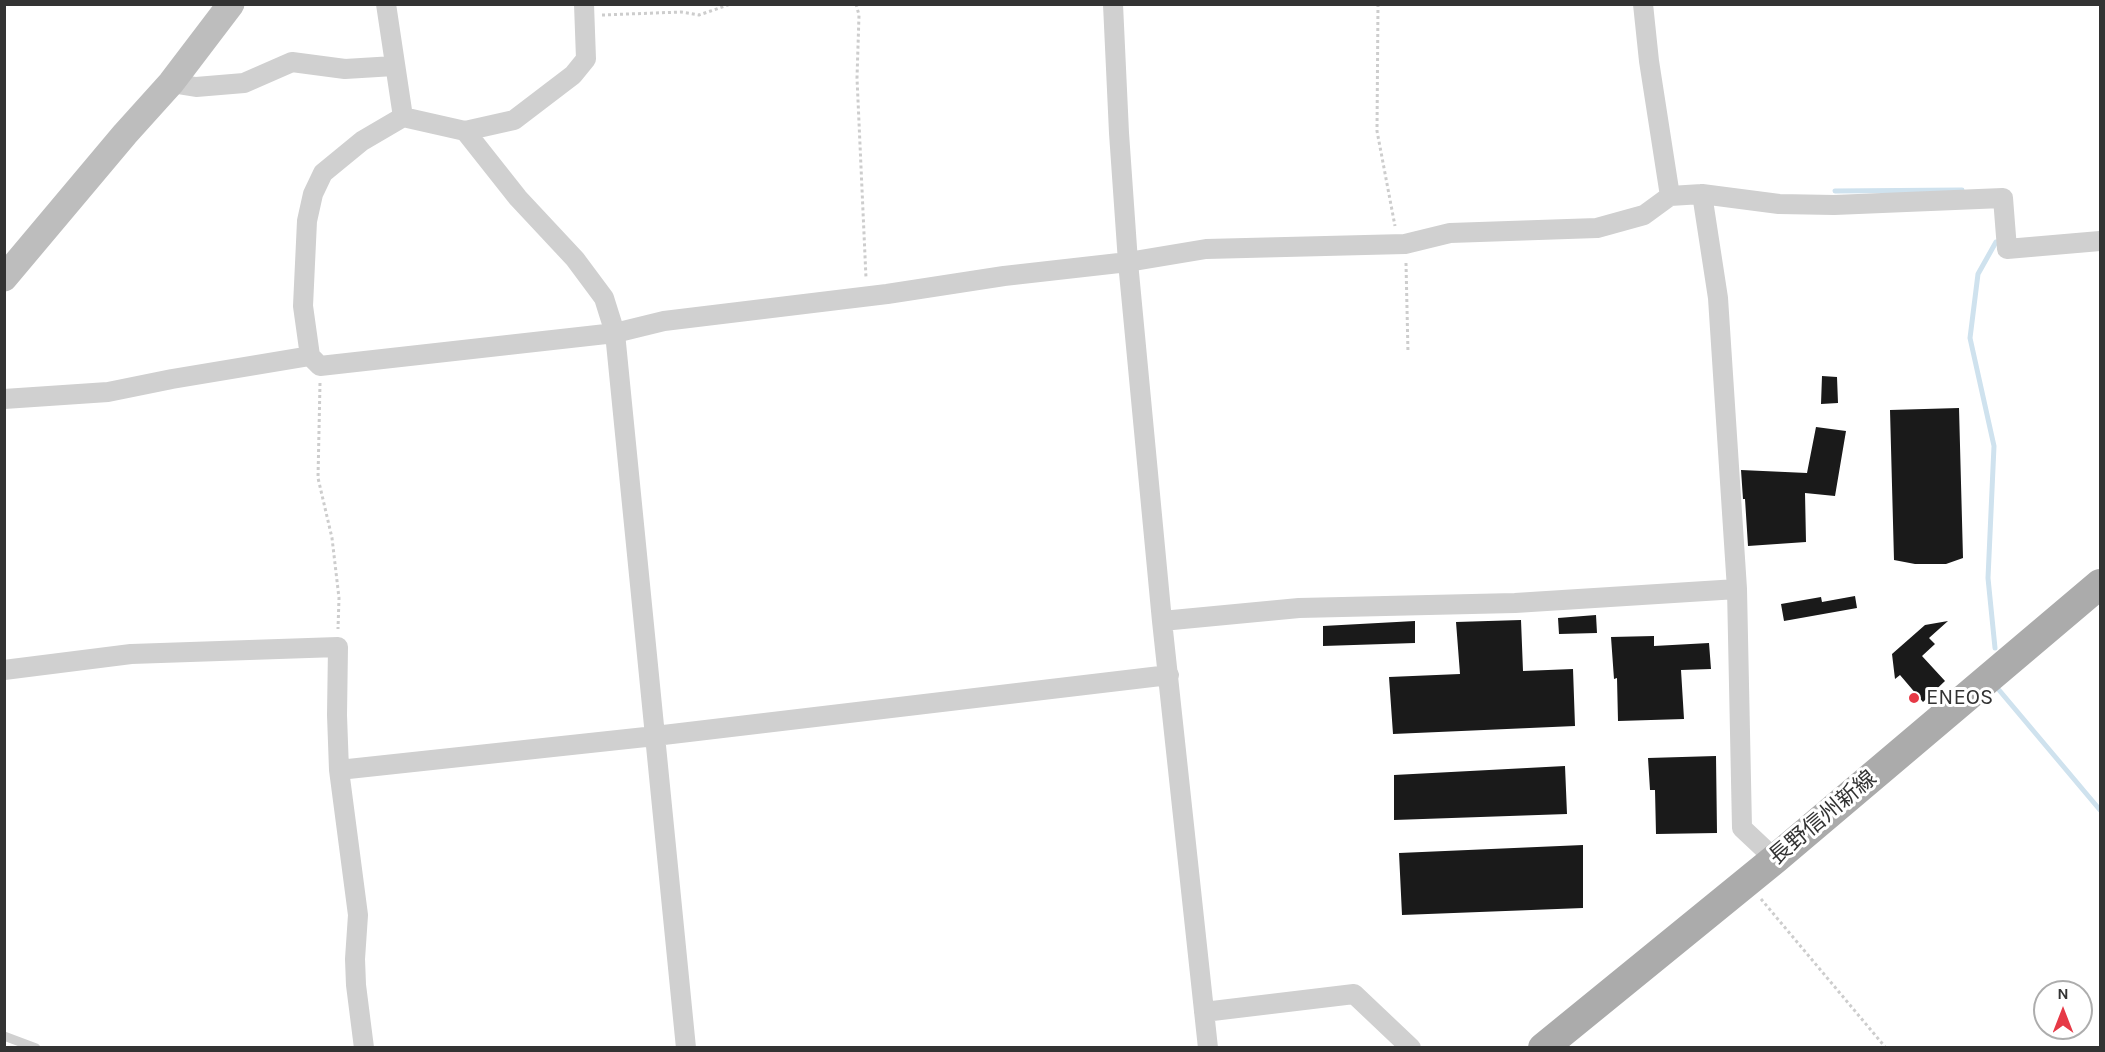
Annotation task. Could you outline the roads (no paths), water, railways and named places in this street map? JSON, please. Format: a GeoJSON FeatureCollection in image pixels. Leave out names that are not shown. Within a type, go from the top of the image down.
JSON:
{"type":"FeatureCollection","features":[{"type":"Feature","properties":{"kind":"main road","name":"長野信州新線"},"geometry":{"type":"LineString","coordinates":[[1543,1047],[1775,859],[2100,584]]}},
{"type":"Feature","properties":{"kind":"street"},"geometry":{"type":"LineString","coordinates":[[4,278],[171,83],[231,4]]}},
{"type":"Feature","properties":{"kind":"street"},"geometry":{"type":"LineString","coordinates":[[386,4],[403,117]]}},
{"type":"Feature","properties":{"kind":"street"},"geometry":{"type":"LineString","coordinates":[[1113,4],[1128,262],[1162,621],[1208,1047]]}},
{"type":"Feature","properties":{"kind":"street"},"geometry":{"type":"LineString","coordinates":[[1643,4],[1649,61],[1670,196]]}},
{"type":"Feature","properties":{"kind":"street"},"geometry":{"type":"LineString","coordinates":[[315,361],[303,306],[307,221],[313,194],[323,173],[362,141],[403,117],[465,130],[514,120],[573,75],[586,59],[584,10]]}},
{"type":"Feature","properties":{"kind":"street"},"geometry":{"type":"LineString","coordinates":[[171,83],[196,87],[244,83],[292,62],[345,69],[394,66]]}},
{"type":"Feature","properties":{"kind":"street"},"geometry":{"type":"LineString","coordinates":[[465,130],[518,198],[575,259],[604,298],[615,333],[686,1047]]}},
{"type":"Feature","properties":{"kind":"street"},"geometry":{"type":"LineString","coordinates":[[1702,194],[1718,298],[1737,590],[1742,828],[1775,859]]}},
{"type":"Feature","properties":{"kind":"street"},"geometry":{"type":"LineString","coordinates":[[4,399],[108,393],[172,379],[315,361],[615,333],[663,321],[867,297],[1004,276],[1128,262],[1206,249],[1405,244],[1450,233],[1597,228],[1644,214],[1670,196],[1702,194],[1779,204],[1834,206],[2003,198],[2007,249],[2100,241]]}},
{"type":"Feature","properties":{"kind":"street"},"geometry":{"type":"LineString","coordinates":[[1162,621],[1299,608],[1515,603],[1737,590]]}},
{"type":"Feature","properties":{"kind":"street"},"geometry":{"type":"LineString","coordinates":[[4,670],[131,654],[338,647],[339,770],[358,915],[356,985],[364,1047]]}},
{"type":"Feature","properties":{"kind":"street"},"geometry":{"type":"LineString","coordinates":[[339,770],[655,736],[1169,675]]}},
{"type":"Feature","properties":{"kind":"street"},"geometry":{"type":"LineString","coordinates":[[1204,1012],[1354,994],[1411,1047]]}},
{"type":"Feature","properties":{"kind":"lane"},"geometry":{"type":"LineString","coordinates":[[4,1036],[36,1047]]}},
{"type":"Feature","properties":{"kind":"waterway"},"geometry":{"type":"LineString","coordinates":[[1835,191],[1962,190]]}},
{"type":"Feature","properties":{"kind":"waterway"},"geometry":{"type":"LineString","coordinates":[[1995,648],[1988,578],[1994,446],[1970,338],[1978,274],[1996,242]]}},
{"type":"Feature","properties":{"kind":"waterway"},"geometry":{"type":"LineString","coordinates":[[1999,690],[2100,810]]}},
{"type":"Feature","properties":{"kind":"place","name":"ENEOS"},"geometry":{"type":"Point","coordinates":[1914,698]}}]}
